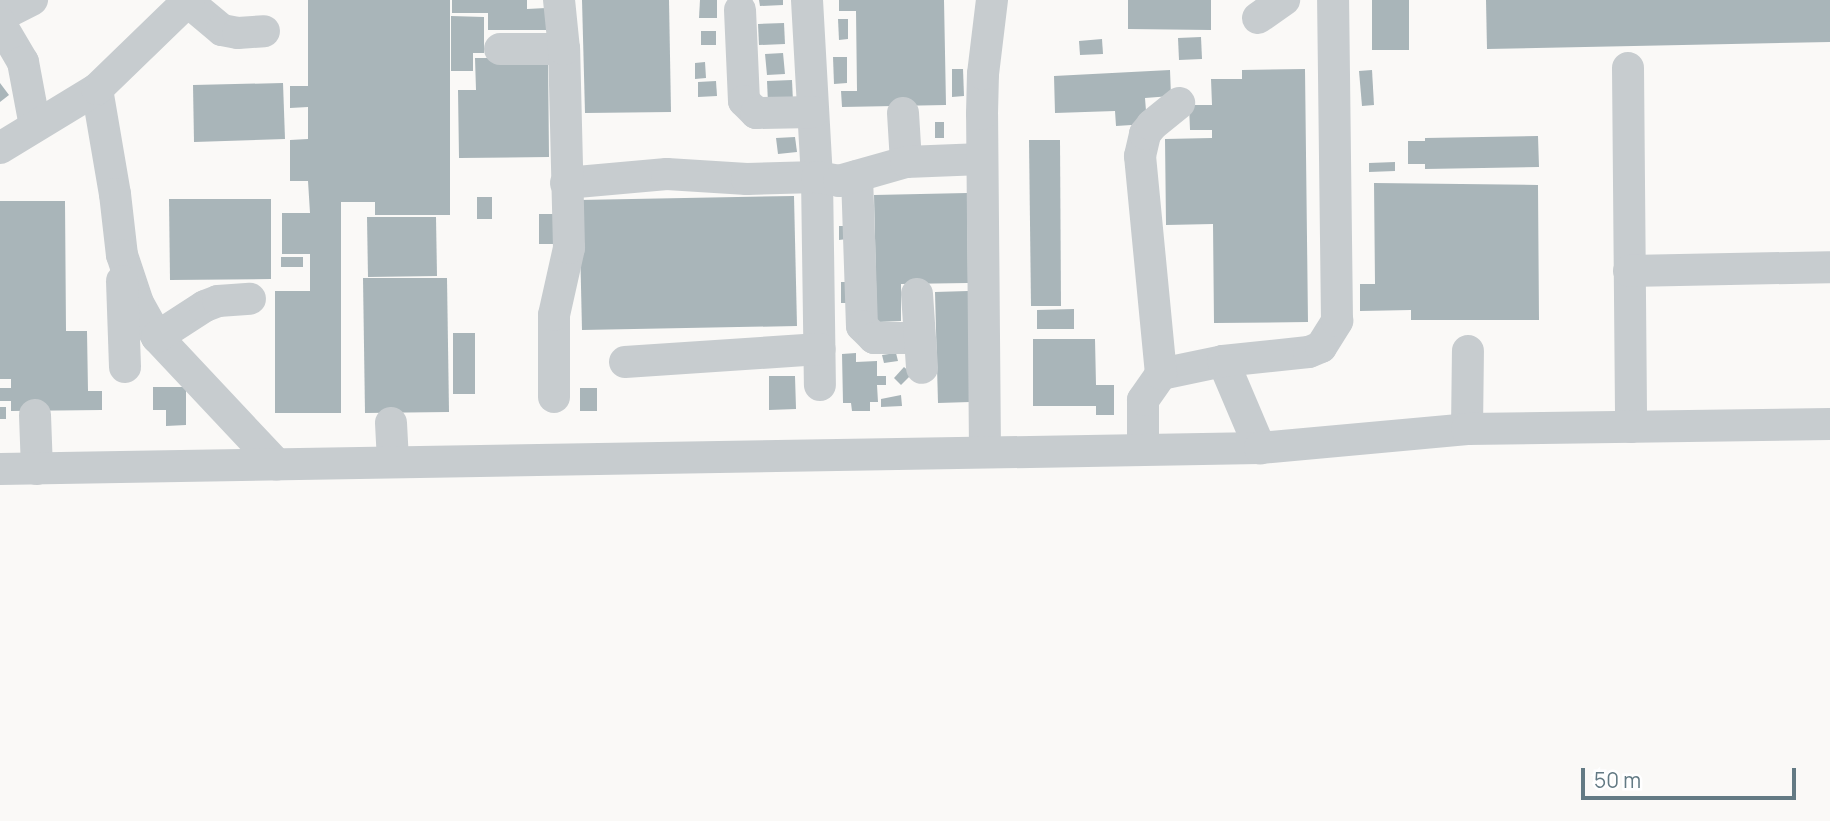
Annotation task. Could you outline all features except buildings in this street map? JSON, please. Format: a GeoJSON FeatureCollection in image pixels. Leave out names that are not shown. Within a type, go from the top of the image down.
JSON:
{"type":"FeatureCollection","features":[{"type":"Feature","properties":{"kind":"lane"},"geometry":{"type":"LineString","coordinates":[[0,16],[32,0]]}},
{"type":"Feature","properties":{"kind":"lane"},"geometry":{"type":"LineString","coordinates":[[554,397],[554,315],[569,248],[564,50],[559,0]]}},
{"type":"Feature","properties":{"kind":"lane"},"geometry":{"type":"LineString","coordinates":[[807,0],[817,177],[820,385]]}},
{"type":"Feature","properties":{"kind":"lane"},"geometry":{"type":"LineString","coordinates":[[985,451],[983,74],[992,0]]}},
{"type":"Feature","properties":{"kind":"lane"},"geometry":{"type":"LineString","coordinates":[[1258,18],[1284,0]]}},
{"type":"Feature","properties":{"kind":"lane"},"geometry":{"type":"LineString","coordinates":[[1161,374],[1223,360],[1309,352],[1321,347],[1337,321],[1333,0]]}},
{"type":"Feature","properties":{"kind":"lane"},"geometry":{"type":"LineString","coordinates":[[0,148],[97,89],[187,1],[222,30],[238,33],[264,31]]}},
{"type":"Feature","properties":{"kind":"lane"},"geometry":{"type":"LineString","coordinates":[[740,10],[744,101],[756,113],[813,112]]}},
{"type":"Feature","properties":{"kind":"lane"},"geometry":{"type":"LineString","coordinates":[[0,23],[23,62],[35,126]]}},
{"type":"Feature","properties":{"kind":"lane"},"geometry":{"type":"LineString","coordinates":[[500,50],[564,50]]}},
{"type":"Feature","properties":{"kind":"lane"},"geometry":{"type":"LineString","coordinates":[[1628,68],[1631,427]]}},
{"type":"Feature","properties":{"kind":"lane"},"geometry":{"type":"LineString","coordinates":[[97,89],[115,194],[121,255],[125,366]]}},
{"type":"Feature","properties":{"kind":"lane"},"geometry":{"type":"LineString","coordinates":[[1143,448],[1143,400],[1161,374],[1140,156],[1145,134],[1179,103]]}},
{"type":"Feature","properties":{"kind":"lane"},"geometry":{"type":"LineString","coordinates":[[903,113],[906,162]]}},
{"type":"Feature","properties":{"kind":"lane"},"geometry":{"type":"LineString","coordinates":[[566,183],[667,174],[747,179],[817,177],[839,181],[906,162],[982,159]]}},
{"type":"Feature","properties":{"kind":"lane"},"geometry":{"type":"LineString","coordinates":[[858,176],[862,326],[874,338],[921,353],[917,294]]}},
{"type":"Feature","properties":{"kind":"lane"},"geometry":{"type":"LineString","coordinates":[[121,255],[138,303],[157,337],[277,465]]}},
{"type":"Feature","properties":{"kind":"lane"},"geometry":{"type":"LineString","coordinates":[[1629,271],[1830,267]]}},
{"type":"Feature","properties":{"kind":"lane"},"geometry":{"type":"LineString","coordinates":[[157,337],[205,306],[218,301],[250,299]]}},
{"type":"Feature","properties":{"kind":"lane"},"geometry":{"type":"LineString","coordinates":[[625,362],[820,349]]}},
{"type":"Feature","properties":{"kind":"lane"},"geometry":{"type":"LineString","coordinates":[[1467,429],[1468,351]]}},
{"type":"Feature","properties":{"kind":"lane"},"geometry":{"type":"LineString","coordinates":[[1223,360],[1260,448]]}},
{"type":"Feature","properties":{"kind":"lane"},"geometry":{"type":"LineString","coordinates":[[35,415],[37,469]]}},
{"type":"Feature","properties":{"kind":"lane"},"geometry":{"type":"LineString","coordinates":[[391,423],[393,462]]}},
{"type":"Feature","properties":{"kind":"lane"},"geometry":{"type":"LineString","coordinates":[[0,469],[1260,448],[1467,429],[1830,424]]}}]}
